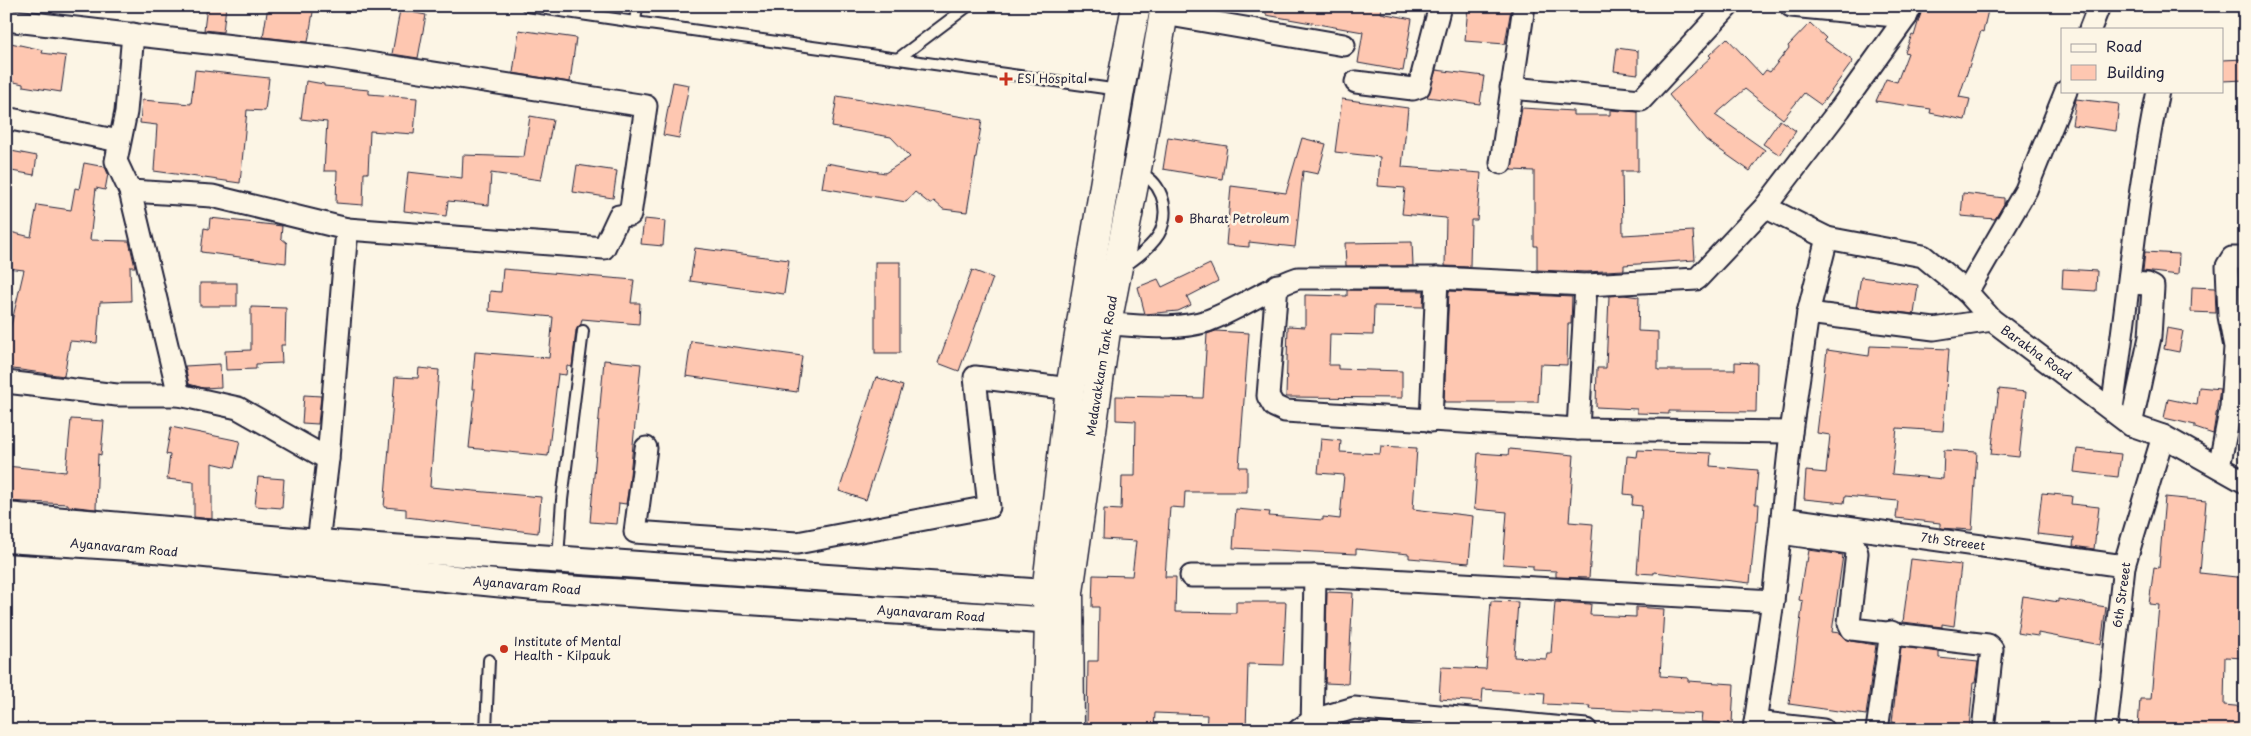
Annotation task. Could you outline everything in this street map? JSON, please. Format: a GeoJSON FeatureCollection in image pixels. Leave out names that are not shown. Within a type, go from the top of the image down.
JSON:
{"type":"FeatureCollection","features":[{"type":"Feature","properties":{"kind":"main road","name":"Medavakkam Tank Road"},"geometry":{"type":"LineString","coordinates":[[1070,730],[1057,593],[1070,389],[1120,90],[1136,6]]}},
{"type":"Feature","properties":{"kind":"main road","name":"Medavakkam Tank Road"},"geometry":{"type":"LineString","coordinates":[[1057,593],[1136,172],[1164,10]]}},
{"type":"Feature","properties":{"kind":"main road","name":"Medavakkam Tank Road"},"geometry":{"type":"LineString","coordinates":[[1046,730],[1060,622]]}},
{"type":"Feature","properties":{"kind":"street"},"geometry":{"type":"LineString","coordinates":[[1356,82],[1413,89],[1419,88],[1440,6]]}},
{"type":"Feature","properties":{"kind":"street"},"geometry":{"type":"LineString","coordinates":[[1501,164],[1524,6]]}},
{"type":"Feature","properties":{"kind":"street"},"geometry":{"type":"LineString","coordinates":[[1511,88],[1642,100],[1728,6]]}},
{"type":"Feature","properties":{"kind":"street"},"geometry":{"type":"LineString","coordinates":[[1791,6],[1908,12]]}},
{"type":"Feature","properties":{"kind":"street"},"geometry":{"type":"LineString","coordinates":[[2090,28],[2099,6]]}},
{"type":"Feature","properties":{"kind":"street"},"geometry":{"type":"LineString","coordinates":[[1164,10],[1344,45]]}},
{"type":"Feature","properties":{"kind":"street"},"geometry":{"type":"LineString","coordinates":[[1107,324],[1176,326],[1206,321],[1277,285],[1298,278],[1437,278],[1586,285],[1697,279],[1765,207],[1840,109],[1908,12]]}},
{"type":"Feature","properties":{"kind":"street"},"geometry":{"type":"LineString","coordinates":[[6,20],[330,57],[646,106],[630,214],[619,216],[604,248],[347,229],[212,196],[130,191]]}},
{"type":"Feature","properties":{"kind":"street"},"geometry":{"type":"LineString","coordinates":[[133,34],[126,112],[116,161],[130,191],[179,396]]}},
{"type":"Feature","properties":{"kind":"street"},"geometry":{"type":"LineString","coordinates":[[1967,292],[2026,190],[2066,92]]}},
{"type":"Feature","properties":{"kind":"street"},"geometry":{"type":"LineString","coordinates":[[2112,408],[2130,283],[2146,146],[2158,92]]}},
{"type":"Feature","properties":{"kind":"street"},"geometry":{"type":"LineString","coordinates":[[6,118],[119,141]]}},
{"type":"Feature","properties":{"kind":"street","name":"Barakha Road"},"geometry":{"type":"LineString","coordinates":[[1765,207],[1827,238],[1923,256],[1967,292],[1992,320],[2131,424],[2163,436],[2245,482]]}},
{"type":"Feature","properties":{"kind":"street"},"geometry":{"type":"LineString","coordinates":[[318,543],[328,459],[347,229]]}},
{"type":"Feature","properties":{"kind":"street"},"geometry":{"type":"LineString","coordinates":[[1823,730],[1754,726],[1773,601],[1791,432],[1808,313],[1827,238]]}},
{"type":"Feature","properties":{"kind":"street"},"geometry":{"type":"LineString","coordinates":[[2219,467],[2231,407],[2235,347],[2229,316],[2227,266],[2232,258],[2245,258]]}},
{"type":"Feature","properties":{"kind":"street"},"geometry":{"type":"LineString","coordinates":[[1431,421],[1437,278]]}},
{"type":"Feature","properties":{"kind":"street"},"geometry":{"type":"LineString","coordinates":[[2130,283],[2147,284],[2153,287],[2150,337],[2131,424]]}},
{"type":"Feature","properties":{"kind":"street"},"geometry":{"type":"LineString","coordinates":[[1277,285],[1268,396],[1274,406],[1285,411],[1578,429],[1791,432]]}},
{"type":"Feature","properties":{"kind":"street"},"geometry":{"type":"LineString","coordinates":[[1578,429],[1586,285]]}},
{"type":"Feature","properties":{"kind":"street"},"geometry":{"type":"LineString","coordinates":[[1808,313],[1934,328],[1992,320]]}},
{"type":"Feature","properties":{"kind":"street"},"geometry":{"type":"LineString","coordinates":[[646,448],[635,532],[797,543],[989,507],[975,376],[1070,389]]}},
{"type":"Feature","properties":{"kind":"street"},"geometry":{"type":"LineString","coordinates":[[6,382],[117,395],[179,396],[238,408],[328,459]]}},
{"type":"Feature","properties":{"kind":"street","name":"6th Streeet"},"geometry":{"type":"LineString","coordinates":[[2106,730],[2124,566],[2163,436]]}},
{"type":"Feature","properties":{"kind":"street","name":"Ayanavaram Road"},"geometry":{"type":"LineString","coordinates":[[6,516],[318,543],[1057,593]]}},
{"type":"Feature","properties":{"kind":"street"},"geometry":{"type":"LineString","coordinates":[[1782,526],[1849,543],[1855,547],[1857,553],[1849,623],[1852,629],[1891,632],[1988,645],[1992,649],[1983,730]]}},
{"type":"Feature","properties":{"kind":"street","name":"7th Streeet"},"geometry":{"type":"LineString","coordinates":[[1782,526],[2124,566]]}},
{"type":"Feature","properties":{"kind":"street","name":"Ayanavaram Road"},"geometry":{"type":"LineString","coordinates":[[6,539],[155,549],[535,587],[1060,622]]}},
{"type":"Feature","properties":{"kind":"street"},"geometry":{"type":"LineString","coordinates":[[1191,576],[1315,576],[1773,601]]}},
{"type":"Feature","properties":{"kind":"street"},"geometry":{"type":"LineString","coordinates":[[1315,576],[1308,727],[1354,708],[1586,730]]}},
{"type":"Feature","properties":{"kind":"street"},"geometry":{"type":"LineString","coordinates":[[1877,730],[1891,632]]}},
{"type":"Feature","properties":{"kind":"lane"},"geometry":{"type":"LineString","coordinates":[[527,6],[1120,90]]}},
{"type":"Feature","properties":{"kind":"lane"},"geometry":{"type":"LineString","coordinates":[[635,22],[636,6]]}},
{"type":"Feature","properties":{"kind":"lane"},"geometry":{"type":"LineString","coordinates":[[899,58],[968,6]]}},
{"type":"Feature","properties":{"kind":"lane"},"geometry":{"type":"LineString","coordinates":[[1118,269],[1134,261],[1161,230],[1165,201],[1151,179],[1136,172]]}},
{"type":"Feature","properties":{"kind":"lane"},"geometry":{"type":"LineString","coordinates":[[558,558],[562,500],[583,331]]}},
{"type":"Feature","properties":{"kind":"lane"},"geometry":{"type":"LineString","coordinates":[[486,730],[489,660]]}},
{"type":"Feature","properties":{"kind":"building"},"geometry":{"type":"Polygon","coordinates":[[[207,6],[226,6],[223,32],[204,30],[207,6]]]}},
{"type":"Feature","properties":{"kind":"building"},"geometry":{"type":"Polygon","coordinates":[[[268,6],[314,6],[308,42],[263,37],[268,6]]]}},
{"type":"Feature","properties":{"kind":"building"},"geometry":{"type":"Polygon","coordinates":[[[1266,6],[1382,6],[1381,13],[1412,19],[1403,71],[1358,63],[1363,32],[1266,15],[1266,6]]]}},
{"type":"Feature","properties":{"kind":"building"},"geometry":{"type":"Polygon","coordinates":[[[1468,6],[1511,9],[1505,44],[1465,41],[1468,6]]]}},
{"type":"Feature","properties":{"kind":"building"},"geometry":{"type":"Polygon","coordinates":[[[1923,6],[1989,6],[1983,32],[1981,31],[1959,97],[1970,99],[1965,120],[1930,113],[1931,109],[1876,101],[1886,79],[1897,82],[1908,53],[1905,52],[1912,35],[1914,36],[1923,6]]]}},
{"type":"Feature","properties":{"kind":"building"},"geometry":{"type":"Polygon","coordinates":[[[400,10],[426,15],[418,58],[392,54],[400,10]]]}},
{"type":"Feature","properties":{"kind":"building"},"geometry":{"type":"Polygon","coordinates":[[[1810,23],[1826,38],[1824,40],[1853,61],[1821,105],[1804,93],[1783,119],[1745,89],[1715,115],[1765,150],[1750,171],[1706,140],[1669,95],[1711,57],[1709,55],[1727,38],[1762,75],[1766,70],[1770,72],[1789,48],[1788,46],[1810,23]]]}},
{"type":"Feature","properties":{"kind":"building"},"geometry":{"type":"Polygon","coordinates":[[[519,30],[576,38],[570,82],[513,73],[519,30]]]}},
{"type":"Feature","properties":{"kind":"building"},"geometry":{"type":"Polygon","coordinates":[[[6,42],[43,50],[42,53],[66,56],[61,92],[23,86],[23,84],[6,80],[6,42]]]}},
{"type":"Feature","properties":{"kind":"building"},"geometry":{"type":"Polygon","coordinates":[[[1617,48],[1638,51],[1638,74],[1614,71],[1617,48]]]}},
{"type":"Feature","properties":{"kind":"building"},"geometry":{"type":"Polygon","coordinates":[[[2245,59],[2245,80],[2224,81],[2224,60],[2245,59]]]}},
{"type":"Feature","properties":{"kind":"building"},"geometry":{"type":"Polygon","coordinates":[[[195,70],[269,78],[265,111],[247,110],[240,183],[154,171],[157,125],[140,123],[142,100],[191,104],[195,70]]]}},
{"type":"Feature","properties":{"kind":"building"},"geometry":{"type":"Polygon","coordinates":[[[1436,70],[1484,76],[1480,104],[1427,97],[1436,70]]]}},
{"type":"Feature","properties":{"kind":"building"},"geometry":{"type":"Polygon","coordinates":[[[306,81],[324,84],[324,86],[369,90],[369,94],[417,98],[414,134],[370,131],[368,173],[364,173],[363,205],[336,203],[337,171],[324,171],[327,122],[301,119],[306,81]]]}},
{"type":"Feature","properties":{"kind":"building"},"geometry":{"type":"Polygon","coordinates":[[[673,82],[689,85],[679,138],[663,135],[673,82]]]}},
{"type":"Feature","properties":{"kind":"building"},"geometry":{"type":"Polygon","coordinates":[[[837,96],[982,120],[967,212],[943,209],[934,201],[930,204],[915,192],[906,202],[822,188],[826,163],[885,173],[910,157],[891,137],[832,127],[837,96]]]}},
{"type":"Feature","properties":{"kind":"building"},"geometry":{"type":"Polygon","coordinates":[[[1342,99],[1408,108],[1402,167],[1481,173],[1477,220],[1471,220],[1470,267],[1445,266],[1446,218],[1402,214],[1405,188],[1378,186],[1380,157],[1335,152],[1342,99]]]}},
{"type":"Feature","properties":{"kind":"building"},"geometry":{"type":"Polygon","coordinates":[[[2076,99],[2119,104],[2116,131],[2072,125],[2076,99]]]}},
{"type":"Feature","properties":{"kind":"building"},"geometry":{"type":"Polygon","coordinates":[[[1522,108],[1573,111],[1573,115],[1610,115],[1610,110],[1638,112],[1638,171],[1622,171],[1623,235],[1693,231],[1695,260],[1624,265],[1624,270],[1586,272],[1537,270],[1537,246],[1534,246],[1534,171],[1511,170],[1522,108]]]}},
{"type":"Feature","properties":{"kind":"building"},"geometry":{"type":"Polygon","coordinates":[[[530,116],[553,120],[541,180],[491,173],[489,205],[448,201],[446,216],[404,211],[408,172],[462,178],[463,155],[524,157],[530,116]]]}},
{"type":"Feature","properties":{"kind":"building"},"geometry":{"type":"Polygon","coordinates":[[[1780,120],[1796,131],[1780,155],[1763,144],[1780,120]]]}},
{"type":"Feature","properties":{"kind":"building"},"geometry":{"type":"Polygon","coordinates":[[[1168,137],[1227,146],[1222,179],[1163,169],[1168,137]]]}},
{"type":"Feature","properties":{"kind":"building"},"geometry":{"type":"Polygon","coordinates":[[[1302,138],[1326,144],[1318,174],[1303,171],[1295,247],[1249,242],[1249,247],[1226,245],[1231,186],[1286,193],[1302,138]]]}},
{"type":"Feature","properties":{"kind":"building"},"geometry":{"type":"Polygon","coordinates":[[[6,150],[37,156],[34,175],[6,170],[6,150]]]}},
{"type":"Feature","properties":{"kind":"building"},"geometry":{"type":"Polygon","coordinates":[[[84,163],[105,167],[108,174],[105,190],[96,188],[90,240],[129,241],[135,267],[130,267],[131,301],[100,302],[97,343],[70,341],[64,376],[6,368],[6,333],[9,334],[24,270],[7,268],[10,251],[6,250],[6,231],[31,237],[37,205],[71,210],[75,188],[79,189],[84,163]]]}},
{"type":"Feature","properties":{"kind":"building"},"geometry":{"type":"Polygon","coordinates":[[[577,165],[617,171],[613,198],[573,192],[577,165]]]}},
{"type":"Feature","properties":{"kind":"building"},"geometry":{"type":"Polygon","coordinates":[[[1963,193],[2004,198],[2004,204],[1995,219],[1961,216],[1963,193]]]}},
{"type":"Feature","properties":{"kind":"building"},"geometry":{"type":"Polygon","coordinates":[[[210,218],[282,226],[281,238],[287,243],[286,263],[201,252],[204,228],[209,229],[210,218]]]}},
{"type":"Feature","properties":{"kind":"building"},"geometry":{"type":"Polygon","coordinates":[[[644,219],[665,221],[663,246],[641,244],[644,219]]]}},
{"type":"Feature","properties":{"kind":"building"},"geometry":{"type":"Polygon","coordinates":[[[1412,242],[1413,266],[1346,266],[1345,243],[1412,242]]]}},
{"type":"Feature","properties":{"kind":"building"},"geometry":{"type":"Polygon","coordinates":[[[695,248],[789,260],[784,294],[690,281],[695,248]]]}},
{"type":"Feature","properties":{"kind":"building"},"geometry":{"type":"Polygon","coordinates":[[[2145,252],[2179,254],[2178,275],[2143,271],[2145,252]]]}},
{"type":"Feature","properties":{"kind":"building"},"geometry":{"type":"Polygon","coordinates":[[[875,262],[900,262],[900,353],[875,353],[875,262]]]}},
{"type":"Feature","properties":{"kind":"building"},"geometry":{"type":"Polygon","coordinates":[[[1210,264],[1218,281],[1187,297],[1191,305],[1178,311],[1145,314],[1138,287],[1158,279],[1162,287],[1210,264]]]}},
{"type":"Feature","properties":{"kind":"building"},"geometry":{"type":"Polygon","coordinates":[[[503,269],[634,280],[631,303],[640,303],[639,324],[582,319],[581,324],[576,330],[572,367],[567,366],[566,375],[558,374],[548,456],[469,448],[475,389],[472,389],[475,352],[549,358],[553,317],[489,311],[490,291],[501,292],[503,269]]]}},
{"type":"Feature","properties":{"kind":"building"},"geometry":{"type":"Polygon","coordinates":[[[2063,269],[2097,271],[2096,291],[2062,289],[2063,269]]]}},
{"type":"Feature","properties":{"kind":"building"},"geometry":{"type":"Polygon","coordinates":[[[972,270],[993,278],[959,371],[938,363],[972,270]]]}},
{"type":"Feature","properties":{"kind":"building"},"geometry":{"type":"Polygon","coordinates":[[[1861,277],[1918,285],[1914,314],[1856,307],[1861,277]]]}},
{"type":"Feature","properties":{"kind":"building"},"geometry":{"type":"Polygon","coordinates":[[[200,283],[237,283],[237,306],[200,306],[200,283]]]}},
{"type":"Feature","properties":{"kind":"building"},"geometry":{"type":"Polygon","coordinates":[[[2192,287],[2215,288],[2216,313],[2191,312],[2192,287]]]}},
{"type":"Feature","properties":{"kind":"building"},"geometry":{"type":"Polygon","coordinates":[[[1347,290],[1424,291],[1423,307],[1374,306],[1373,335],[1330,334],[1329,365],[1338,365],[1338,369],[1402,371],[1402,398],[1286,397],[1288,326],[1305,327],[1305,295],[1347,296],[1347,290]]]}},
{"type":"Feature","properties":{"kind":"building"},"geometry":{"type":"Polygon","coordinates":[[[1449,291],[1572,297],[1571,324],[1568,324],[1567,365],[1540,364],[1538,402],[1444,402],[1449,291]]]}},
{"type":"Feature","properties":{"kind":"building"},"geometry":{"type":"Polygon","coordinates":[[[1609,296],[1639,297],[1638,331],[1658,332],[1658,370],[1735,370],[1735,362],[1757,363],[1756,412],[1669,411],[1669,414],[1637,413],[1637,409],[1596,407],[1597,368],[1606,368],[1609,296]]]}},
{"type":"Feature","properties":{"kind":"building"},"geometry":{"type":"Polygon","coordinates":[[[251,307],[286,308],[285,345],[281,345],[282,363],[256,364],[256,369],[226,370],[225,351],[251,350],[251,307]]]}},
{"type":"Feature","properties":{"kind":"building"},"geometry":{"type":"Polygon","coordinates":[[[2167,328],[2183,331],[2179,352],[2164,349],[2167,328]]]}},
{"type":"Feature","properties":{"kind":"building"},"geometry":{"type":"Polygon","coordinates":[[[1216,331],[1249,333],[1239,467],[1247,467],[1247,492],[1185,492],[1184,508],[1170,507],[1165,577],[1176,577],[1175,612],[1236,613],[1236,602],[1286,602],[1283,665],[1248,664],[1246,730],[1206,730],[1207,715],[1155,713],[1154,728],[1087,726],[1088,661],[1098,661],[1099,607],[1092,607],[1093,575],[1132,576],[1136,541],[1103,539],[1104,509],[1121,510],[1122,476],[1135,476],[1136,421],[1116,420],[1116,396],[1203,398],[1207,334],[1216,331]]]}},
{"type":"Feature","properties":{"kind":"building"},"geometry":{"type":"Polygon","coordinates":[[[691,341],[802,356],[797,392],[686,376],[691,341]]]}},
{"type":"Feature","properties":{"kind":"building"},"geometry":{"type":"Polygon","coordinates":[[[1870,346],[1949,349],[1943,431],[1897,428],[1892,474],[1943,479],[1944,450],[1977,452],[1972,530],[1940,528],[1940,523],[1896,518],[1898,501],[1845,496],[1844,503],[1804,499],[1806,471],[1826,473],[1830,435],[1817,433],[1827,350],[1869,356],[1870,346]]]}},
{"type":"Feature","properties":{"kind":"building"},"geometry":{"type":"Polygon","coordinates":[[[604,360],[641,364],[629,485],[626,504],[619,503],[617,524],[590,522],[604,360]]]}},
{"type":"Feature","properties":{"kind":"building"},"geometry":{"type":"Polygon","coordinates":[[[220,364],[221,387],[203,388],[189,384],[185,366],[220,364]]]}},
{"type":"Feature","properties":{"kind":"building"},"geometry":{"type":"Polygon","coordinates":[[[419,368],[439,370],[430,487],[541,497],[538,533],[406,517],[406,509],[384,507],[395,377],[418,378],[419,368]]]}},
{"type":"Feature","properties":{"kind":"building"},"geometry":{"type":"Polygon","coordinates":[[[876,377],[903,386],[866,500],[839,491],[876,377]]]}},
{"type":"Feature","properties":{"kind":"building"},"geometry":{"type":"Polygon","coordinates":[[[2199,387],[2220,389],[2213,434],[2195,428],[2195,425],[2164,418],[2168,399],[2197,405],[2199,387]]]}},
{"type":"Feature","properties":{"kind":"building"},"geometry":{"type":"Polygon","coordinates":[[[1999,389],[2026,392],[2019,457],[1991,454],[1999,389]]]}},
{"type":"Feature","properties":{"kind":"building"},"geometry":{"type":"Polygon","coordinates":[[[304,395],[321,396],[318,424],[302,423],[304,395]]]}},
{"type":"Feature","properties":{"kind":"building"},"geometry":{"type":"Polygon","coordinates":[[[71,419],[104,421],[101,455],[98,454],[96,509],[68,506],[68,504],[6,501],[6,466],[66,472],[71,419]]]}},
{"type":"Feature","properties":{"kind":"building"},"geometry":{"type":"Polygon","coordinates":[[[171,427],[240,441],[234,468],[212,463],[212,519],[194,517],[194,482],[167,479],[170,455],[166,454],[171,427]]]}},
{"type":"Feature","properties":{"kind":"building"},"geometry":{"type":"Polygon","coordinates":[[[1321,439],[1341,441],[1340,452],[1380,454],[1381,446],[1417,448],[1413,509],[1473,516],[1469,563],[1409,558],[1409,554],[1356,549],[1356,554],[1233,548],[1236,509],[1270,512],[1269,516],[1323,520],[1323,517],[1340,519],[1344,475],[1318,473],[1321,439]]]}},
{"type":"Feature","properties":{"kind":"building"},"geometry":{"type":"Polygon","coordinates":[[[1509,449],[1574,455],[1569,522],[1593,524],[1589,578],[1556,577],[1556,571],[1533,570],[1533,566],[1503,564],[1507,512],[1474,509],[1478,453],[1508,455],[1509,449]]]}},
{"type":"Feature","properties":{"kind":"building"},"geometry":{"type":"Polygon","coordinates":[[[2077,449],[2121,454],[2118,477],[2074,472],[2077,449]]]}},
{"type":"Feature","properties":{"kind":"building"},"geometry":{"type":"Polygon","coordinates":[[[1638,450],[1711,453],[1710,466],[1758,470],[1755,504],[1759,504],[1758,521],[1756,521],[1750,583],[1654,572],[1654,574],[1637,573],[1642,506],[1632,505],[1633,495],[1624,494],[1627,456],[1637,457],[1638,450]]]}},
{"type":"Feature","properties":{"kind":"building"},"geometry":{"type":"Polygon","coordinates":[[[258,477],[284,479],[282,508],[255,506],[258,477]]]}},
{"type":"Feature","properties":{"kind":"building"},"geometry":{"type":"Polygon","coordinates":[[[2042,493],[2072,496],[2071,504],[2099,507],[2094,549],[2073,546],[2074,538],[2037,534],[2042,493]]]}},
{"type":"Feature","properties":{"kind":"building"},"geometry":{"type":"Polygon","coordinates":[[[2165,497],[2206,501],[2200,573],[2245,578],[2245,658],[2225,657],[2224,705],[2245,707],[2245,730],[2138,727],[2140,699],[2151,699],[2159,605],[2149,604],[2154,567],[2159,568],[2165,497]]]}},
{"type":"Feature","properties":{"kind":"building"},"geometry":{"type":"Polygon","coordinates":[[[1809,550],[1843,555],[1832,632],[1840,633],[1850,641],[1876,645],[1866,715],[1789,704],[1803,601],[1799,600],[1805,562],[1807,562],[1809,550]]]}},
{"type":"Feature","properties":{"kind":"building"},"geometry":{"type":"Polygon","coordinates":[[[1911,559],[1961,565],[1954,626],[1942,624],[1942,627],[1903,622],[1911,559]]]}},
{"type":"Feature","properties":{"kind":"building"},"geometry":{"type":"Polygon","coordinates":[[[1327,592],[1353,593],[1348,684],[1325,683],[1327,592]]]}},
{"type":"Feature","properties":{"kind":"building"},"geometry":{"type":"Polygon","coordinates":[[[2023,596],[2058,602],[2058,599],[2106,607],[2101,645],[2038,633],[2038,636],[2017,633],[2023,596]]]}},
{"type":"Feature","properties":{"kind":"building"},"geometry":{"type":"Polygon","coordinates":[[[1491,601],[1518,602],[1514,657],[1546,659],[1547,653],[1551,653],[1555,602],[1591,604],[1590,615],[1636,617],[1636,607],[1664,609],[1660,676],[1688,678],[1688,681],[1734,684],[1732,724],[1701,722],[1702,714],[1589,709],[1590,706],[1544,704],[1545,693],[1483,689],[1482,702],[1439,699],[1441,667],[1486,669],[1491,601]]]}},
{"type":"Feature","properties":{"kind":"building"},"geometry":{"type":"Polygon","coordinates":[[[1901,647],[1939,652],[1939,658],[1978,662],[1975,683],[1973,683],[1969,729],[1892,722],[1901,647]]]}},
{"type":"Feature","properties":{"kind":"place","name":"ESI Hospital"},"geometry":{"type":"Point","coordinates":[1006,79]}},
{"type":"Feature","properties":{"kind":"place","name":"Bharat Petroleum"},"geometry":{"type":"Point","coordinates":[1179,219]}},
{"type":"Feature","properties":{"kind":"place","name":"Institute of Mental Health - Kilpauk"},"geometry":{"type":"Point","coordinates":[504,649]}}]}
